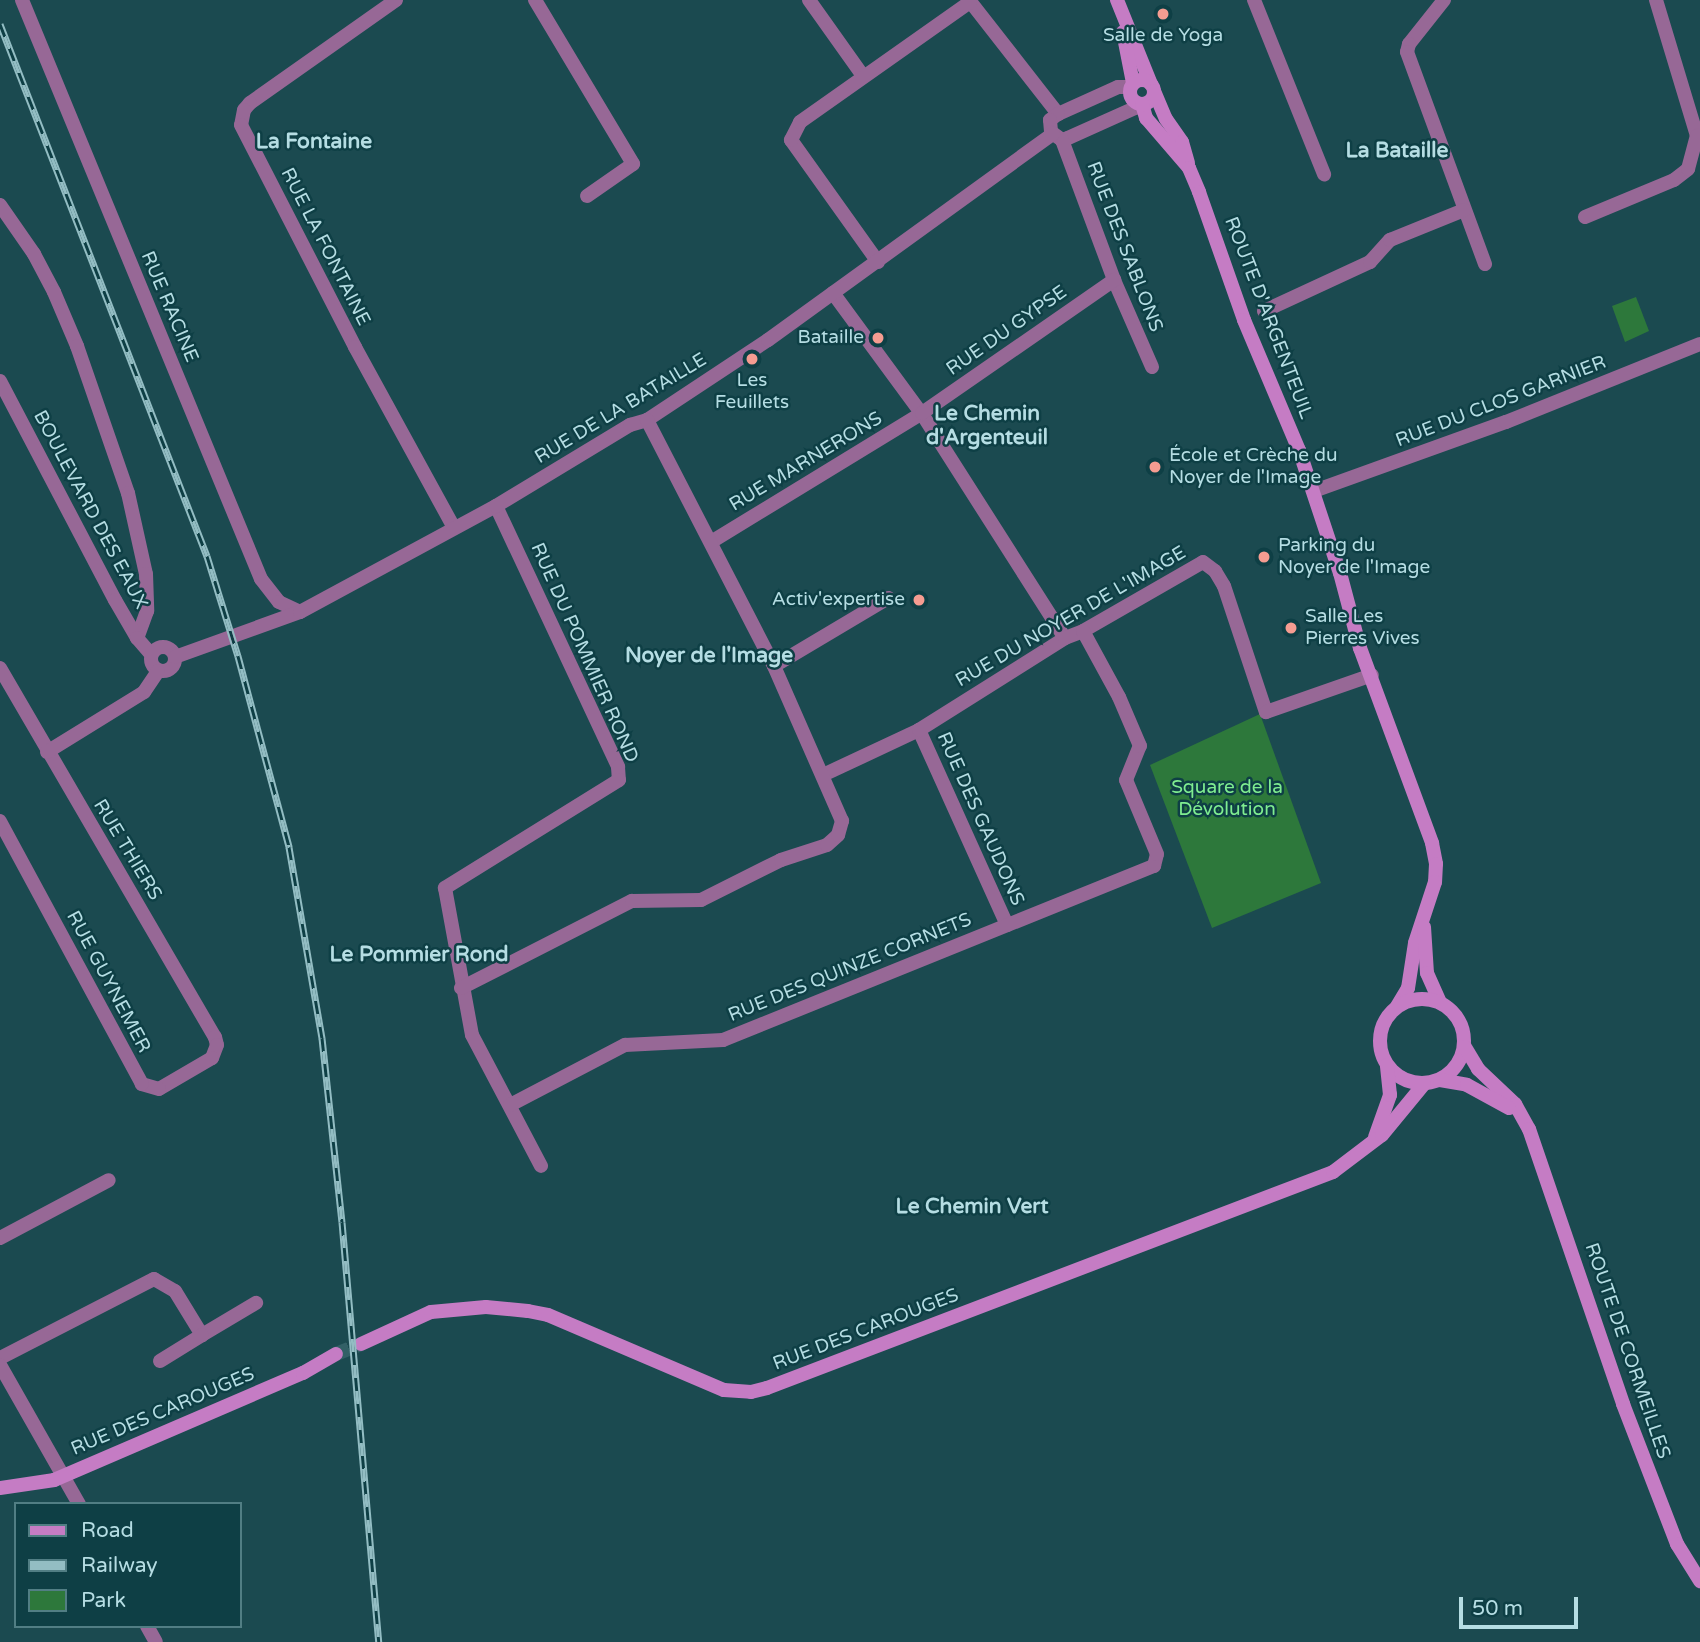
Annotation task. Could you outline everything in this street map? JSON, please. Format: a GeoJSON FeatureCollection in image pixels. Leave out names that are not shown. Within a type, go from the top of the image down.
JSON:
{"type":"FeatureCollection","features":[{"type":"Feature","properties":{"kind":"main road","name":"ROUTE D'ARGENTEUIL"},"geometry":{"type":"LineString","coordinates":[[1117,0],[1152,87],[1185,148],[1189,168],[1244,320],[1284,411],[1314,491],[1360,648],[1424,817],[1436,860],[1435,882],[1415,943],[1408,988],[1397,1006]]}},
{"type":"Feature","properties":{"kind":"main road","name":"ROUTE D'ARGENTEUIL"},"geometry":{"type":"LineString","coordinates":[[1123,17],[1131,85]]}},
{"type":"Feature","properties":{"kind":"main road"},"geometry":{"type":"LineString","coordinates":[[1140,79],[1152,87],[1152,99],[1138,103],[1130,95],[1131,85],[1140,79]]}},
{"type":"Feature","properties":{"kind":"main road","name":"ROUTE D'ARGENTEUIL"},"geometry":{"type":"LineString","coordinates":[[1138,103],[1146,118],[1189,168]]}},
{"type":"Feature","properties":{"kind":"main road","name":"ROUTE D'ARGENTEUIL"},"geometry":{"type":"LineString","coordinates":[[1424,922],[1427,973],[1440,1002]]}},
{"type":"Feature","properties":{"kind":"main road"},"geometry":{"type":"LineString","coordinates":[[1373,1142],[1390,1095],[1387,1065],[1379,1046],[1380,1033],[1389,1014],[1397,1006],[1418,999],[1440,1002],[1459,1019],[1465,1047],[1478,1069],[1515,1104],[1527,1124]]}},
{"type":"Feature","properties":{"kind":"main road"},"geometry":{"type":"LineString","coordinates":[[1387,1065],[1403,1079],[1424,1084],[1440,1080],[1452,1072],[1465,1047]]}},
{"type":"Feature","properties":{"kind":"main road"},"geometry":{"type":"LineString","coordinates":[[1440,1080],[1485,1093],[1527,1124]]}},
{"type":"Feature","properties":{"kind":"main road","name":"RUE DES CAROUGES"},"geometry":{"type":"LineString","coordinates":[[361,1344],[431,1312],[486,1307],[528,1311],[548,1315],[724,1390],[751,1392],[851,1357],[1333,1172],[1387,1130],[1424,1084]]}},
{"type":"Feature","properties":{"kind":"main road","name":"ROUTE DE CORMEILLES"},"geometry":{"type":"LineString","coordinates":[[1527,1124],[1628,1416],[1677,1544],[1700,1581]]}},
{"type":"Feature","properties":{"kind":"main road","name":"RUE DES CAROUGES"},"geometry":{"type":"LineString","coordinates":[[0,1488],[54,1480],[303,1373],[336,1354]]}},
{"type":"Feature","properties":{"kind":"street","name":"RUE RACINE"},"geometry":{"type":"LineString","coordinates":[[22,0],[261,579],[279,602],[300,612]]}},
{"type":"Feature","properties":{"kind":"street","name":"RUE LA FONTAINE"},"geometry":{"type":"LineString","coordinates":[[396,0],[250,103],[244,110],[241,125],[355,347],[454,527]]}},
{"type":"Feature","properties":{"kind":"street"},"geometry":{"type":"LineString","coordinates":[[536,0],[633,164],[587,196]]}},
{"type":"Feature","properties":{"kind":"street"},"geometry":{"type":"LineString","coordinates":[[810,0],[863,76]]}},
{"type":"Feature","properties":{"kind":"street"},"geometry":{"type":"LineString","coordinates":[[1254,0],[1324,174]]}},
{"type":"Feature","properties":{"kind":"street"},"geometry":{"type":"LineString","coordinates":[[1444,0],[1409,44],[1407,52],[1485,264]]}},
{"type":"Feature","properties":{"kind":"street"},"geometry":{"type":"LineString","coordinates":[[1585,217],[1689,169],[1699,136],[1656,0]]}},
{"type":"Feature","properties":{"kind":"street"},"geometry":{"type":"LineString","coordinates":[[877,262],[791,140],[800,122],[969,1],[1058,114]]}},
{"type":"Feature","properties":{"kind":"street"},"geometry":{"type":"LineString","coordinates":[[1057,137],[1050,120],[1058,114],[1118,87],[1131,85]]}},
{"type":"Feature","properties":{"kind":"street","name":"RUE DE LA BATAILLE"},"geometry":{"type":"LineString","coordinates":[[175,657],[300,612],[496,506],[630,425],[647,420],[1057,137],[1135,108],[1138,103]]}},
{"type":"Feature","properties":{"kind":"street","name":"RUE DES SABLONS"},"geometry":{"type":"LineString","coordinates":[[1057,137],[1152,367]]}},
{"type":"Feature","properties":{"kind":"street"},"geometry":{"type":"LineString","coordinates":[[0,205],[34,254],[54,292],[77,346],[128,493],[146,574],[147,611],[137,638]]}},
{"type":"Feature","properties":{"kind":"street"},"geometry":{"type":"LineString","coordinates":[[1264,311],[1370,262],[1390,240],[1464,210]]}},
{"type":"Feature","properties":{"kind":"street","name":"RUE DU GYPSE"},"geometry":{"type":"LineString","coordinates":[[922,414],[1114,280]]}},
{"type":"Feature","properties":{"kind":"street"},"geometry":{"type":"LineString","coordinates":[[833,293],[922,414],[1065,638]]}},
{"type":"Feature","properties":{"kind":"street","name":"RUE DU CLOS GARNIER"},"geometry":{"type":"LineString","coordinates":[[1314,491],[1506,422],[1700,344]]}},
{"type":"Feature","properties":{"kind":"street","name":"BOULEVARD DES EAUX"},"geometry":{"type":"LineString","coordinates":[[0,380],[137,638],[151,654]]}},
{"type":"Feature","properties":{"kind":"street","name":"RUE MARNERONS"},"geometry":{"type":"LineString","coordinates":[[711,542],[922,414]]}},
{"type":"Feature","properties":{"kind":"street"},"geometry":{"type":"LineString","coordinates":[[461,988],[632,901],[701,900],[781,860],[827,845],[838,835],[842,821],[774,666],[647,420]]}},
{"type":"Feature","properties":{"kind":"street","name":"RUE DU POMMIER ROND"},"geometry":{"type":"LineString","coordinates":[[496,506],[618,767],[619,779],[445,888],[461,988],[472,1035],[541,1166]]}},
{"type":"Feature","properties":{"kind":"street","name":"RUE DU NOYER DE L'IMAGE"},"geometry":{"type":"LineString","coordinates":[[823,775],[919,730],[1065,638],[1083,631],[1202,562],[1219,577],[1266,712],[1372,675]]}},
{"type":"Feature","properties":{"kind":"street"},"geometry":{"type":"LineString","coordinates":[[774,666],[888,598]]}},
{"type":"Feature","properties":{"kind":"street","name":"RUE DES QUINZE CORNETS"},"geometry":{"type":"LineString","coordinates":[[510,1105],[625,1045],[723,1040],[1154,866],[1157,854],[1126,780],[1140,746],[1119,697],[1083,631]]}},
{"type":"Feature","properties":{"kind":"street"},"geometry":{"type":"LineString","coordinates":[[47,752],[144,692],[158,671],[170,669],[175,657],[164,647],[151,654],[150,662],[158,671]]}},
{"type":"Feature","properties":{"kind":"street","name":"RUE THIERS"},"geometry":{"type":"LineString","coordinates":[[0,667],[215,1037],[216,1053]]}},
{"type":"Feature","properties":{"kind":"street","name":"RUE DES GAUDONS"},"geometry":{"type":"LineString","coordinates":[[919,730],[1007,925]]}},
{"type":"Feature","properties":{"kind":"street","name":"RUE GUYNEMER"},"geometry":{"type":"LineString","coordinates":[[0,821],[142,1084],[159,1089],[216,1053]]}},
{"type":"Feature","properties":{"kind":"street"},"geometry":{"type":"LineString","coordinates":[[0,1238],[109,1180]]}},
{"type":"Feature","properties":{"kind":"street"},"geometry":{"type":"LineString","coordinates":[[0,1358],[153,1279],[175,1291],[202,1335]]}},
{"type":"Feature","properties":{"kind":"street"},"geometry":{"type":"LineString","coordinates":[[160,1361],[256,1303]]}},
{"type":"Feature","properties":{"kind":"street"},"geometry":{"type":"LineString","coordinates":[[0,1364],[78,1502]]}},
{"type":"Feature","properties":{"kind":"green space"},"geometry":{"type":"Polygon","coordinates":[[[1636,297],[1649,331],[1625,342],[1612,306],[1636,297]]]}},
{"type":"Feature","properties":{"kind":"green space","name":"Square de la Dévolution"},"geometry":{"type":"Polygon","coordinates":[[[1260,714],[1321,883],[1212,928],[1150,765],[1260,714]]]}},
{"type":"Feature","properties":{"kind":"tunnel"},"geometry":{"type":"LineString","coordinates":[[336,1354],[361,1344]]}},
{"type":"Feature","properties":{"kind":"railway"},"geometry":{"type":"LineString","coordinates":[[0,24],[207,556],[238,656],[289,847],[322,1038],[342,1222],[379,1642]]}},
{"type":"Feature","properties":{"kind":"place","name":"Salle de Yoga"},"geometry":{"type":"Point","coordinates":[1163,14]}},
{"type":"Feature","properties":{"kind":"place","name":"Bataille"},"geometry":{"type":"Point","coordinates":[878,338]}},
{"type":"Feature","properties":{"kind":"place","name":"Les Feuillets"},"geometry":{"type":"Point","coordinates":[752,359]}},
{"type":"Feature","properties":{"kind":"place","name":"École et Crèche du Noyer de l'Image"},"geometry":{"type":"Point","coordinates":[1155,467]}},
{"type":"Feature","properties":{"kind":"place","name":"Parking du Noyer de l'Image"},"geometry":{"type":"Point","coordinates":[1264,557]}},
{"type":"Feature","properties":{"kind":"place","name":"Activ'expertise"},"geometry":{"type":"Point","coordinates":[919,600]}},
{"type":"Feature","properties":{"kind":"place","name":"Salle Les Pierres Vives"},"geometry":{"type":"Point","coordinates":[1291,628]}},
{"type":"Feature","properties":{"kind":"district","name":"La Fontaine"},"geometry":{"type":"Point","coordinates":[314,142]}},
{"type":"Feature","properties":{"kind":"district","name":"La Bataille"},"geometry":{"type":"Point","coordinates":[1397,151]}},
{"type":"Feature","properties":{"kind":"district","name":"Le Chemin d'Argenteuil"},"geometry":{"type":"Point","coordinates":[987,426]}},
{"type":"Feature","properties":{"kind":"district","name":"Noyer de l'Image"},"geometry":{"type":"Point","coordinates":[709,656]}},
{"type":"Feature","properties":{"kind":"district","name":"Le Pommier Rond"},"geometry":{"type":"Point","coordinates":[419,955]}},
{"type":"Feature","properties":{"kind":"district","name":"Le Chemin Vert"},"geometry":{"type":"Point","coordinates":[972,1207]}}]}
